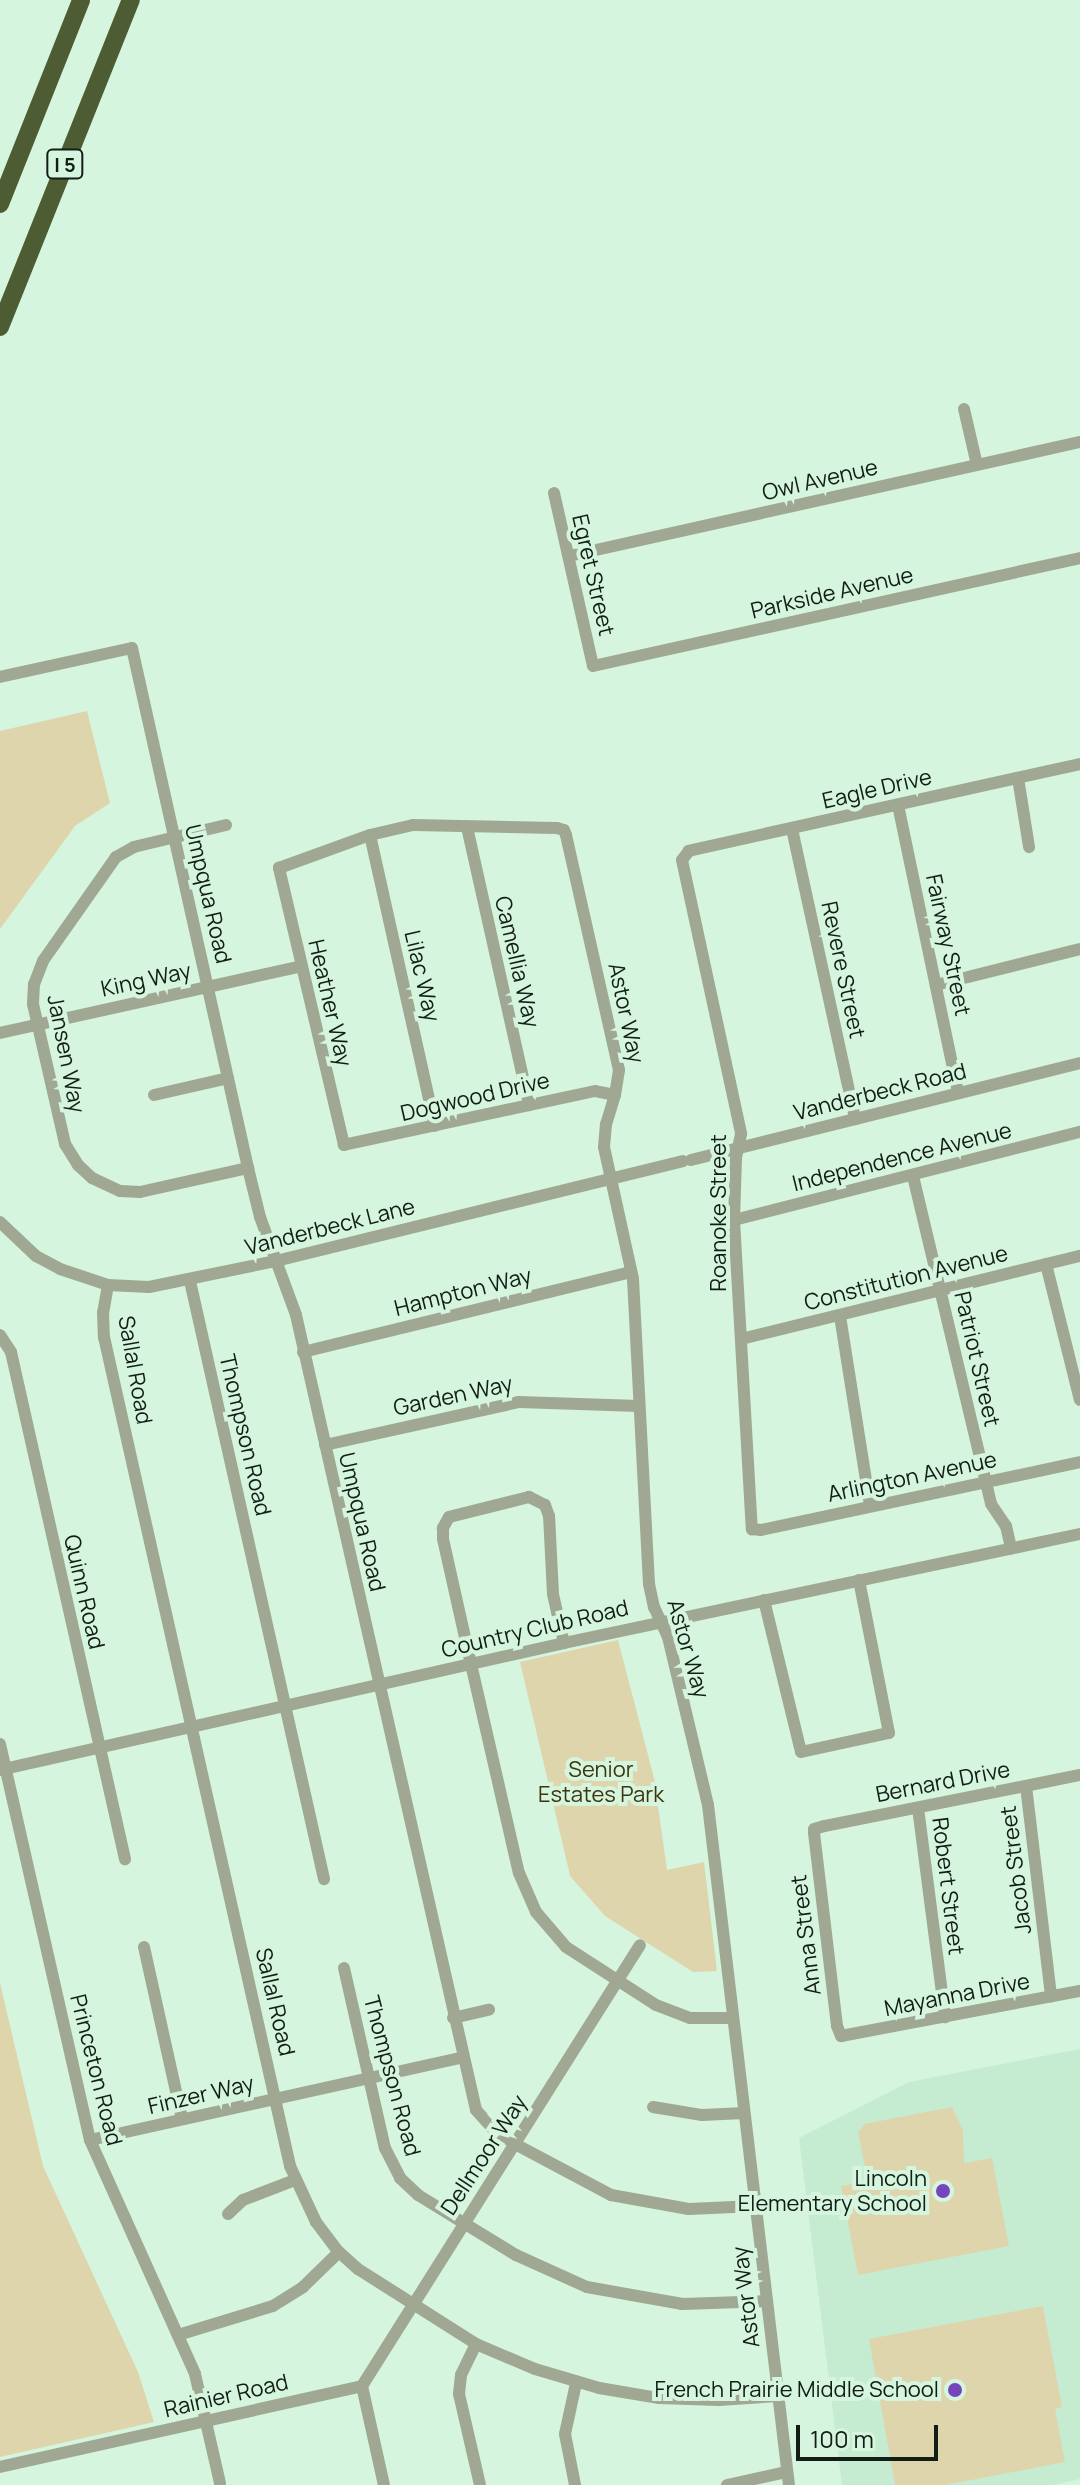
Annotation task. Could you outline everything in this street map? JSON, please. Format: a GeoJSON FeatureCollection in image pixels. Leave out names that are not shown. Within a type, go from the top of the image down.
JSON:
{"type":"FeatureCollection","features":[{"type":"Feature","properties":{"kind":"highway","name":"I 5"},"geometry":{"type":"LineString","coordinates":[[0,204],[81,0]]}},
{"type":"Feature","properties":{"kind":"highway","name":"I 5"},"geometry":{"type":"LineString","coordinates":[[0,327],[131,0]]}},
{"type":"Feature","properties":{"kind":"street"},"geometry":{"type":"LineString","coordinates":[[964,409],[977,465]]}},
{"type":"Feature","properties":{"kind":"street","name":"Owl Avenue"},"geometry":{"type":"LineString","coordinates":[[569,556],[1080,442]]}},
{"type":"Feature","properties":{"kind":"street","name":"Egret Street"},"geometry":{"type":"LineString","coordinates":[[554,493],[593,666]]}},
{"type":"Feature","properties":{"kind":"street","name":"Parkside Avenue"},"geometry":{"type":"LineString","coordinates":[[593,666],[1080,558]]}},
{"type":"Feature","properties":{"kind":"street","name":"Umpqua Road"},"geometry":{"type":"LineString","coordinates":[[0,677],[132,648],[248,1168],[276,1261],[291,1299],[461,2058],[476,2110],[485,2122],[515,2144],[575,2179],[631,2201],[706,2210],[755,2206]]}},
{"type":"Feature","properties":{"kind":"street","name":"Eagle Drive"},"geometry":{"type":"LineString","coordinates":[[683,855],[1080,764]]}},
{"type":"Feature","properties":{"kind":"street"},"geometry":{"type":"LineString","coordinates":[[1018,778],[1029,847]]}},
{"type":"Feature","properties":{"kind":"street","name":"Fairway Street"},"geometry":{"type":"LineString","coordinates":[[898,805],[958,1093]]}},
{"type":"Feature","properties":{"kind":"street","name":"Jansen Way"},"geometry":{"type":"LineString","coordinates":[[226,825],[127,850],[110,864],[38,970],[32,997],[65,1144],[78,1165],[92,1178],[120,1191],[140,1192],[248,1168]]}},
{"type":"Feature","properties":{"kind":"street"},"geometry":{"type":"LineString","coordinates":[[370,835],[413,825],[467,827]]}},
{"type":"Feature","properties":{"kind":"street","name":"Astor Way"},"geometry":{"type":"LineString","coordinates":[[467,827],[564,830],[618,1061],[615,1095],[604,1147],[631,1272],[648,1573],[654,1607],[668,1637],[706,1795],[788,2478]]}},
{"type":"Feature","properties":{"kind":"street","name":"Camellia Way"},"geometry":{"type":"LineString","coordinates":[[467,827],[529,1105]]}},
{"type":"Feature","properties":{"kind":"street","name":"Revere Street"},"geometry":{"type":"LineString","coordinates":[[792,829],[855,1119]]}},
{"type":"Feature","properties":{"kind":"street","name":"Heather Way"},"geometry":{"type":"LineString","coordinates":[[344,1145],[279,868],[370,835]]}},
{"type":"Feature","properties":{"kind":"street","name":"Lilac Way"},"geometry":{"type":"LineString","coordinates":[[370,835],[435,1126]]}},
{"type":"Feature","properties":{"kind":"street","name":"Roanoke Street"},"geometry":{"type":"LineString","coordinates":[[683,855],[741,1134],[734,1220],[752,1529]]}},
{"type":"Feature","properties":{"kind":"street"},"geometry":{"type":"LineString","coordinates":[[936,985],[1080,949]]}},
{"type":"Feature","properties":{"kind":"street","name":"King Way"},"geometry":{"type":"LineString","coordinates":[[0,1033],[301,966]]}},
{"type":"Feature","properties":{"kind":"street","name":"Vanderbeck Road"},"geometry":{"type":"LineString","coordinates":[[687,1160],[1080,1063]]}},
{"type":"Feature","properties":{"kind":"street"},"geometry":{"type":"LineString","coordinates":[[154,1095],[228,1078]]}},
{"type":"Feature","properties":{"kind":"street","name":"Dogwood Drive"},"geometry":{"type":"LineString","coordinates":[[344,1145],[595,1091],[615,1095]]}},
{"type":"Feature","properties":{"kind":"street","name":"Independence Avenue"},"geometry":{"type":"LineString","coordinates":[[734,1220],[1080,1132]]}},
{"type":"Feature","properties":{"kind":"street","name":"Vanderbeck Lane"},"geometry":{"type":"LineString","coordinates":[[0,1222],[47,1262],[82,1279],[108,1285],[149,1287],[276,1261],[687,1160]]}},
{"type":"Feature","properties":{"kind":"street","name":"Patriot Street"},"geometry":{"type":"LineString","coordinates":[[913,1176],[991,1504],[1006,1526],[1011,1548]]}},
{"type":"Feature","properties":{"kind":"street","name":"Constitution Avenue"},"geometry":{"type":"LineString","coordinates":[[741,1339],[1080,1256]]}},
{"type":"Feature","properties":{"kind":"street"},"geometry":{"type":"LineString","coordinates":[[1046,1264],[1080,1400]]}},
{"type":"Feature","properties":{"kind":"street","name":"Hampton Way"},"geometry":{"type":"LineString","coordinates":[[303,1352],[631,1272]]}},
{"type":"Feature","properties":{"kind":"street","name":"Thompson Road"},"geometry":{"type":"LineString","coordinates":[[190,1281],[324,1879]]}},
{"type":"Feature","properties":{"kind":"street","name":"Sallal Road"},"geometry":{"type":"LineString","coordinates":[[108,1285],[103,1312],[104,1337],[295,2180],[316,2222],[339,2252],[413,2305],[476,2344],[576,2383],[670,2399],[777,2396]]}},
{"type":"Feature","properties":{"kind":"street"},"geometry":{"type":"LineString","coordinates":[[840,1316],[870,1506]]}},
{"type":"Feature","properties":{"kind":"street","name":"Quinn Road"},"geometry":{"type":"LineString","coordinates":[[0,1335],[11,1352],[125,1859]]}},
{"type":"Feature","properties":{"kind":"street","name":"Garden Way"},"geometry":{"type":"LineString","coordinates":[[325,1445],[519,1402],[639,1406]]}},
{"type":"Feature","properties":{"kind":"street","name":"Arlington Avenue"},"geometry":{"type":"LineString","coordinates":[[752,1529],[1080,1462]]}},
{"type":"Feature","properties":{"kind":"street"},"geometry":{"type":"LineString","coordinates":[[564,1643],[553,1594],[549,1516],[545,1505],[529,1497],[449,1517],[442,1533],[524,1888],[553,1934],[617,1982],[677,2015],[706,2019],[733,2018]]}},
{"type":"Feature","properties":{"kind":"street","name":"Country Club Road"},"geometry":{"type":"LineString","coordinates":[[3,1770],[564,1643],[1080,1534]]}},
{"type":"Feature","properties":{"kind":"street"},"geometry":{"type":"LineString","coordinates":[[764,1600],[801,1752],[889,1733],[859,1580]]}},
{"type":"Feature","properties":{"kind":"street","name":"Princeton Road"},"geometry":{"type":"LineString","coordinates":[[0,1744],[3,1770],[90,2140],[195,2374],[220,2483]]}},
{"type":"Feature","properties":{"kind":"street","name":"Bernard Drive"},"geometry":{"type":"LineString","coordinates":[[814,1829],[1080,1775]]}},
{"type":"Feature","properties":{"kind":"street","name":"Jacob Street"},"geometry":{"type":"LineString","coordinates":[[1026,1786],[1051,1997]]}},
{"type":"Feature","properties":{"kind":"street","name":"Robert Street"},"geometry":{"type":"LineString","coordinates":[[918,1808],[945,2017]]}},
{"type":"Feature","properties":{"kind":"street","name":"Anna Street"},"geometry":{"type":"LineString","coordinates":[[814,1829],[837,2026],[841,2036]]}},
{"type":"Feature","properties":{"kind":"street","name":"Dellmoor Way"},"geometry":{"type":"LineString","coordinates":[[362,2386],[640,1945]]}},
{"type":"Feature","properties":{"kind":"street"},"geometry":{"type":"LineString","coordinates":[[144,1947],[182,2119]]}},
{"type":"Feature","properties":{"kind":"street","name":"Thompson Road"},"geometry":{"type":"LineString","coordinates":[[344,1968],[385,2148],[394,2169],[418,2195],[541,2269],[608,2293],[682,2304],[767,2301]]}},
{"type":"Feature","properties":{"kind":"street","name":"Mayanna Drive"},"geometry":{"type":"LineString","coordinates":[[841,2036],[1080,1991]]}},
{"type":"Feature","properties":{"kind":"street"},"geometry":{"type":"LineString","coordinates":[[453,2018],[489,2010]]}},
{"type":"Feature","properties":{"kind":"street","name":"Finzer Way"},"geometry":{"type":"LineString","coordinates":[[90,2140],[461,2058]]}},
{"type":"Feature","properties":{"kind":"street"},"geometry":{"type":"LineString","coordinates":[[653,2107],[685,2114],[744,2113]]}},
{"type":"Feature","properties":{"kind":"street"},"geometry":{"type":"LineString","coordinates":[[228,2214],[241,2201],[295,2180]]}},
{"type":"Feature","properties":{"kind":"street"},"geometry":{"type":"LineString","coordinates":[[178,2335],[273,2306],[313,2279],[339,2252]]}},
{"type":"Feature","properties":{"kind":"street"},"geometry":{"type":"LineString","coordinates":[[476,2344],[461,2375],[459,2394],[480,2485]]}},
{"type":"Feature","properties":{"kind":"street"},"geometry":{"type":"LineString","coordinates":[[575,2485],[565,2434],[576,2383]]}},
{"type":"Feature","properties":{"kind":"street"},"geometry":{"type":"LineString","coordinates":[[362,2386],[384,2485]]}},
{"type":"Feature","properties":{"kind":"street","name":"Rainier Road"},"geometry":{"type":"LineString","coordinates":[[0,2467],[362,2386]]}},
{"type":"Feature","properties":{"kind":"street"},"geometry":{"type":"LineString","coordinates":[[727,2485],[788,2478]]}},
{"type":"Feature","properties":{"kind":"shaded area"},"geometry":{"type":"Polygon","coordinates":[[[1080,2049],[1080,2479],[1053,2485],[842,2485],[799,2138],[909,2082],[1080,2049]]]}},
{"type":"Feature","properties":{"kind":"green space"},"geometry":{"type":"Polygon","coordinates":[[[87,711],[110,803],[75,826],[0,929],[0,731],[87,711]]]}},
{"type":"Feature","properties":{"kind":"green space","name":"Senior Estates Park"},"geometry":{"type":"Polygon","coordinates":[[[618,1640],[654,1778],[667,1870],[704,1862],[717,1971],[693,1972],[605,1916],[570,1876],[520,1662],[618,1640]]]}},
{"type":"Feature","properties":{"kind":"green space"},"geometry":{"type":"Polygon","coordinates":[[[0,1983],[43,2166],[138,2372],[154,2422],[0,2457],[0,1983]]]}},
{"type":"Feature","properties":{"kind":"green space"},"geometry":{"type":"Polygon","coordinates":[[[952,2107],[963,2130],[964,2163],[992,2158],[1009,2246],[858,2275],[841,2186],[868,2181],[858,2133],[864,2124],[952,2107]]]}},
{"type":"Feature","properties":{"kind":"green space"},"geometry":{"type":"Polygon","coordinates":[[[1043,2306],[1062,2407],[1055,2409],[1065,2462],[945,2485],[895,2485],[869,2339],[1043,2306]]]}},
{"type":"Feature","properties":{"kind":"place","name":"Lincoln Elementary School"},"geometry":{"type":"Point","coordinates":[943,2191]}},
{"type":"Feature","properties":{"kind":"place","name":"French Prairie Middle School"},"geometry":{"type":"Point","coordinates":[955,2390]}}]}
